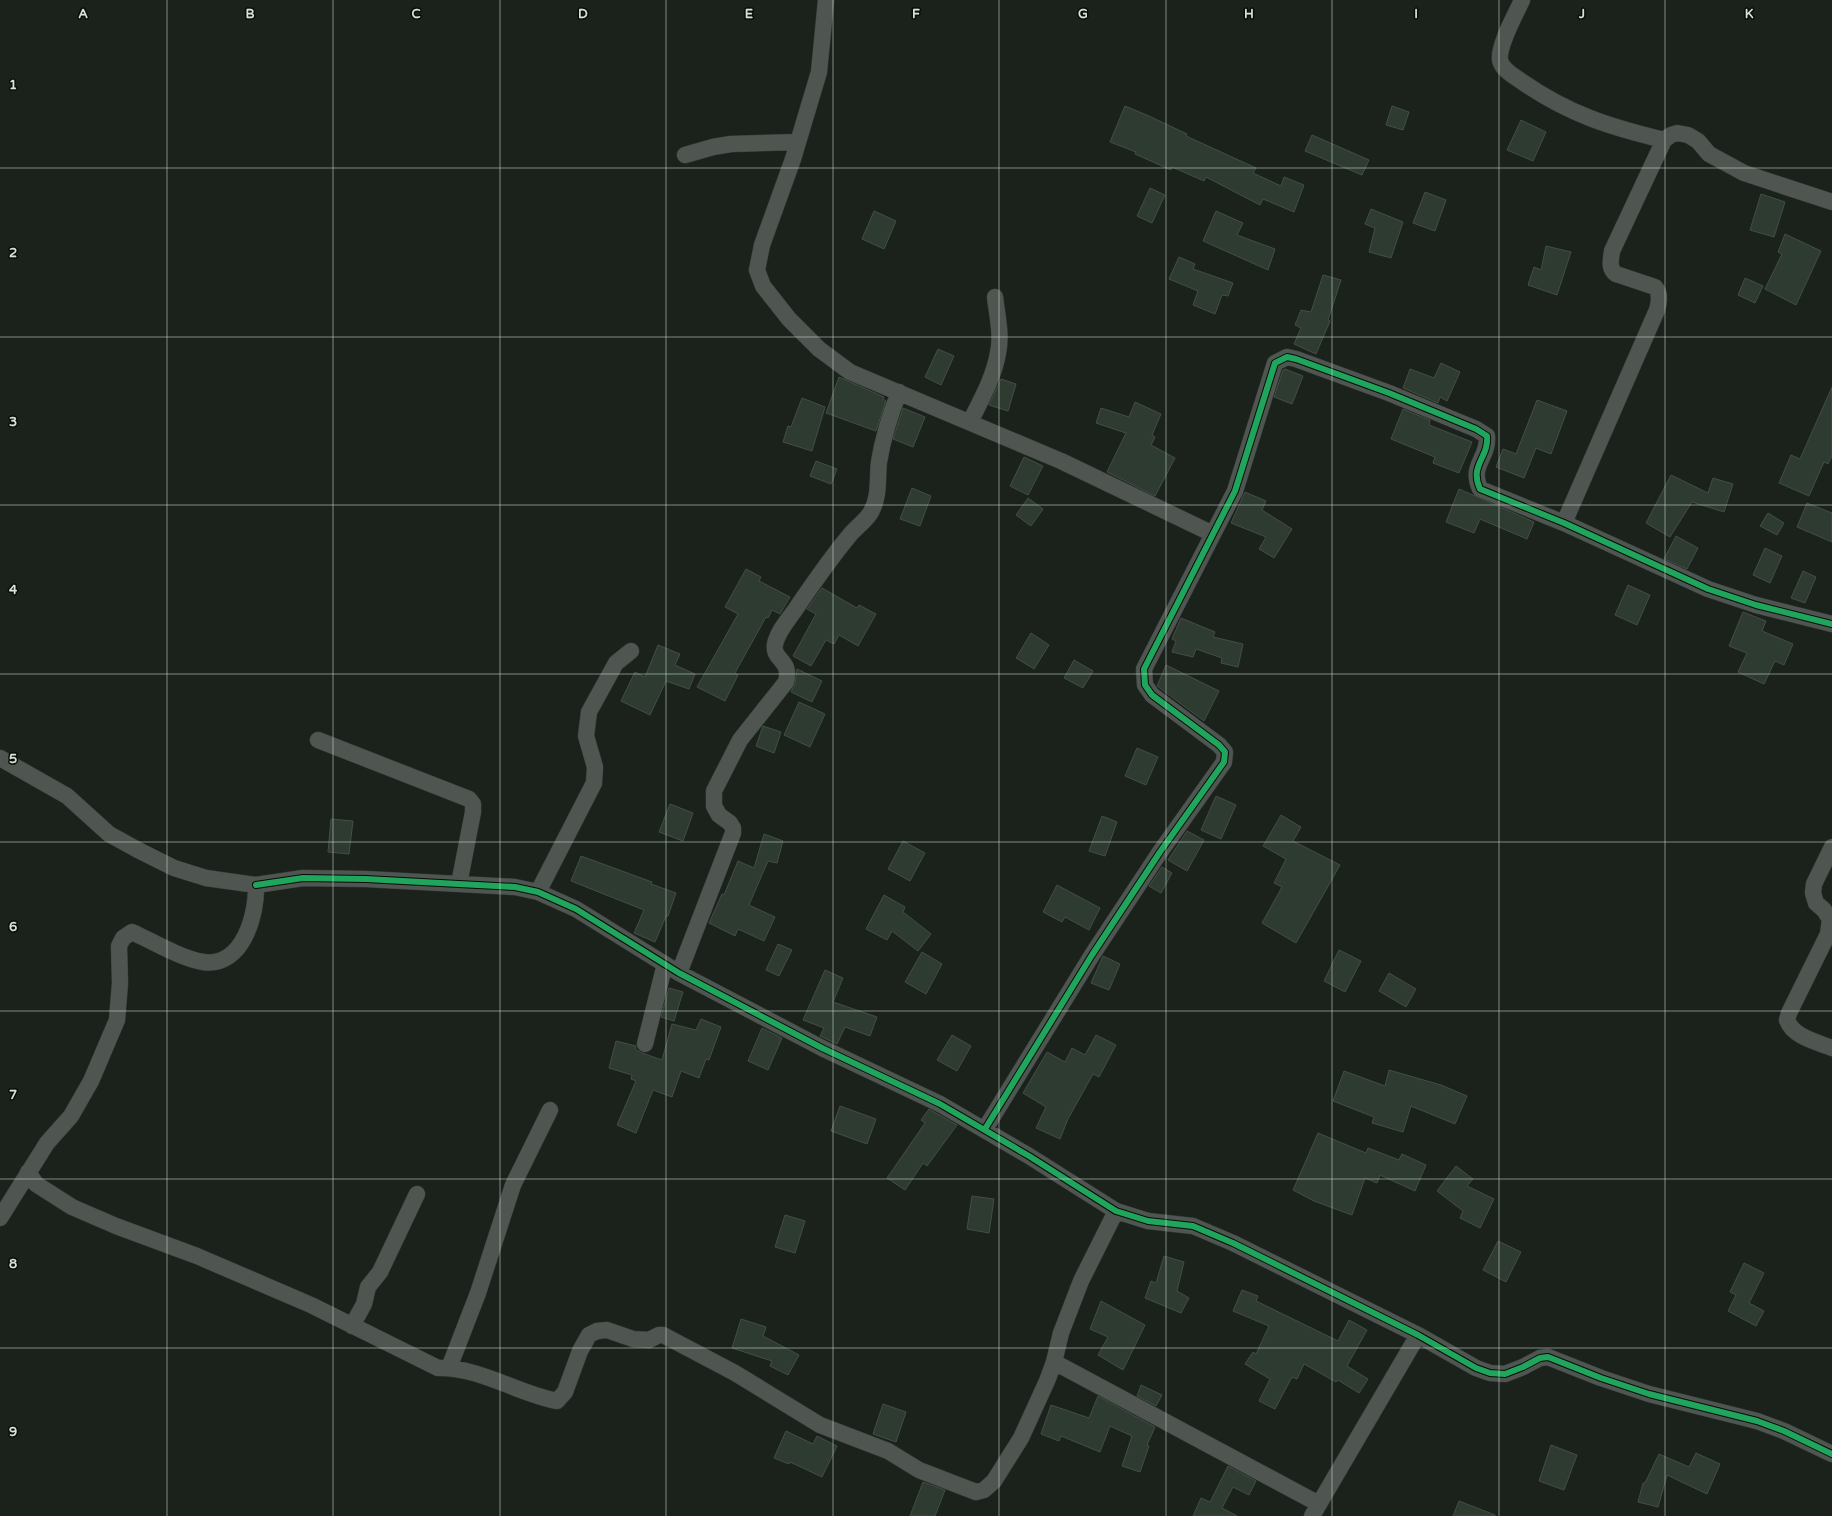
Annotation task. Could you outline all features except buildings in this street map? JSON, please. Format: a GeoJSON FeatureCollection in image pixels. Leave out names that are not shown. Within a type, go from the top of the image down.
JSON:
{"type":"FeatureCollection","features":[{"type":"Feature","properties":{"kind":"street"},"geometry":{"type":"LineString","coordinates":[[826,0],[819,72],[798,142],[762,245],[757,270],[763,286],[789,319],[819,349],[850,372],[1062,461],[1214,534]]}},
{"type":"Feature","properties":{"kind":"street"},"geometry":{"type":"LineString","coordinates":[[1522,0],[1507,34],[1501,53],[1500,60],[1507,70],[1549,99],[1580,116],[1612,127],[1664,140]]}},
{"type":"Feature","properties":{"kind":"street"},"geometry":{"type":"LineString","coordinates":[[1564,523],[1658,305],[1659,294],[1655,288],[1616,274],[1613,271],[1610,262],[1612,251],[1664,140],[1670,135],[1688,135],[1698,141],[1709,154],[1744,173],[1832,202]]}},
{"type":"Feature","properties":{"kind":"street"},"geometry":{"type":"LineString","coordinates":[[685,155],[713,147],[731,144],[798,142]]}},
{"type":"Feature","properties":{"kind":"street"},"geometry":{"type":"LineString","coordinates":[[970,422],[991,377],[998,352],[998,320],[995,297]]}},
{"type":"Feature","properties":{"kind":"street"},"geometry":{"type":"LineString","coordinates":[[984,1129],[1100,942],[1160,852],[1224,762],[1225,752],[1219,745],[1152,694],[1145,685],[1143,678],[1144,669],[1235,491],[1275,363],[1287,357],[1389,393],[1476,429],[1486,436],[1488,444],[1476,470],[1476,480],[1480,489],[1564,523],[1708,589],[1756,605],[1832,624]]}},
{"type":"Feature","properties":{"kind":"street"},"geometry":{"type":"LineString","coordinates":[[679,973],[733,833],[730,823],[719,815],[714,806],[714,791],[740,740],[786,682],[789,672],[786,665],[776,654],[775,645],[779,633],[820,572],[850,535],[870,514],[878,491],[879,463],[887,424],[899,392]]}},
{"type":"Feature","properties":{"kind":"street"},"geometry":{"type":"LineString","coordinates":[[538,892],[594,783],[595,766],[586,736],[588,712],[616,663],[631,651]]}},
{"type":"Feature","properties":{"kind":"street"},"geometry":{"type":"LineString","coordinates":[[318,740],[469,799],[473,804],[473,812],[459,884]]}},
{"type":"Feature","properties":{"kind":"street"},"geometry":{"type":"LineString","coordinates":[[0,758],[67,796],[109,834],[174,868],[206,878],[256,885],[303,878],[366,879],[515,887],[538,892],[576,909],[679,973],[822,1048],[940,1104],[984,1129],[1116,1211],[1148,1221],[1193,1226],[1233,1243],[1418,1335],[1476,1368],[1490,1373],[1505,1374],[1523,1368],[1540,1358],[1548,1357],[1601,1378],[1649,1394],[1757,1421],[1784,1430],[1832,1454]]}},
{"type":"Feature","properties":{"kind":"street"},"geometry":{"type":"LineString","coordinates":[[1832,847],[1814,884],[1813,893],[1816,903],[1824,910],[1830,919],[1828,934],[1789,1013],[1787,1020],[1794,1031],[1832,1048]]}},
{"type":"Feature","properties":{"kind":"street"},"geometry":{"type":"LineString","coordinates":[[0,1218],[47,1143],[71,1116],[91,1081],[117,1020],[120,983],[119,946],[123,938],[132,932],[177,953],[204,962],[217,960],[231,954],[243,941],[249,927],[257,898],[256,885]]}},
{"type":"Feature","properties":{"kind":"street"},"geometry":{"type":"LineString","coordinates":[[645,1044],[665,964]]}},
{"type":"Feature","properties":{"kind":"street"},"geometry":{"type":"LineString","coordinates":[[449,1368],[478,1293],[513,1185],[550,1110]]}},
{"type":"Feature","properties":{"kind":"street"},"geometry":{"type":"LineString","coordinates":[[28,1172],[36,1184],[72,1207],[116,1226],[197,1256],[311,1305],[438,1368],[449,1368],[475,1373],[540,1398],[557,1401],[565,1392],[580,1351],[589,1336],[597,1331],[607,1330],[633,1339],[649,1340],[659,1334],[735,1373],[820,1425],[888,1451],[919,1470],[976,1492],[984,1490],[994,1481],[1021,1438],[1054,1362],[1061,1332],[1081,1281],[1116,1211]]}},
{"type":"Feature","properties":{"kind":"street"},"geometry":{"type":"LineString","coordinates":[[352,1326],[364,1304],[368,1287],[380,1272],[417,1194]]}},
{"type":"Feature","properties":{"kind":"street"},"geometry":{"type":"LineString","coordinates":[[1054,1362],[1315,1510],[1418,1335]]}},
{"type":"Feature","properties":{"kind":"cycle path"},"geometry":{"type":"LineString","coordinates":[[985,1129],[1092,955],[1160,852],[1224,762],[1225,752],[1219,745],[1152,695],[1145,685],[1144,669],[1235,491],[1275,363],[1287,357],[1296,359],[1389,393],[1476,429],[1487,436],[1487,444],[1478,467],[1477,474],[1477,481],[1480,489],[1564,523],[1708,589],[1756,605],[1832,624]]}},
{"type":"Feature","properties":{"kind":"cycle path"},"geometry":{"type":"LineString","coordinates":[[256,885],[303,878],[366,879],[515,887],[538,892],[576,909],[679,973],[822,1048],[940,1104],[1029,1156],[1116,1211],[1148,1221],[1193,1226],[1233,1243],[1418,1335],[1476,1368],[1490,1373],[1505,1374],[1540,1358],[1548,1357],[1601,1378],[1649,1394],[1757,1421],[1784,1431],[1832,1454]]}}]}
